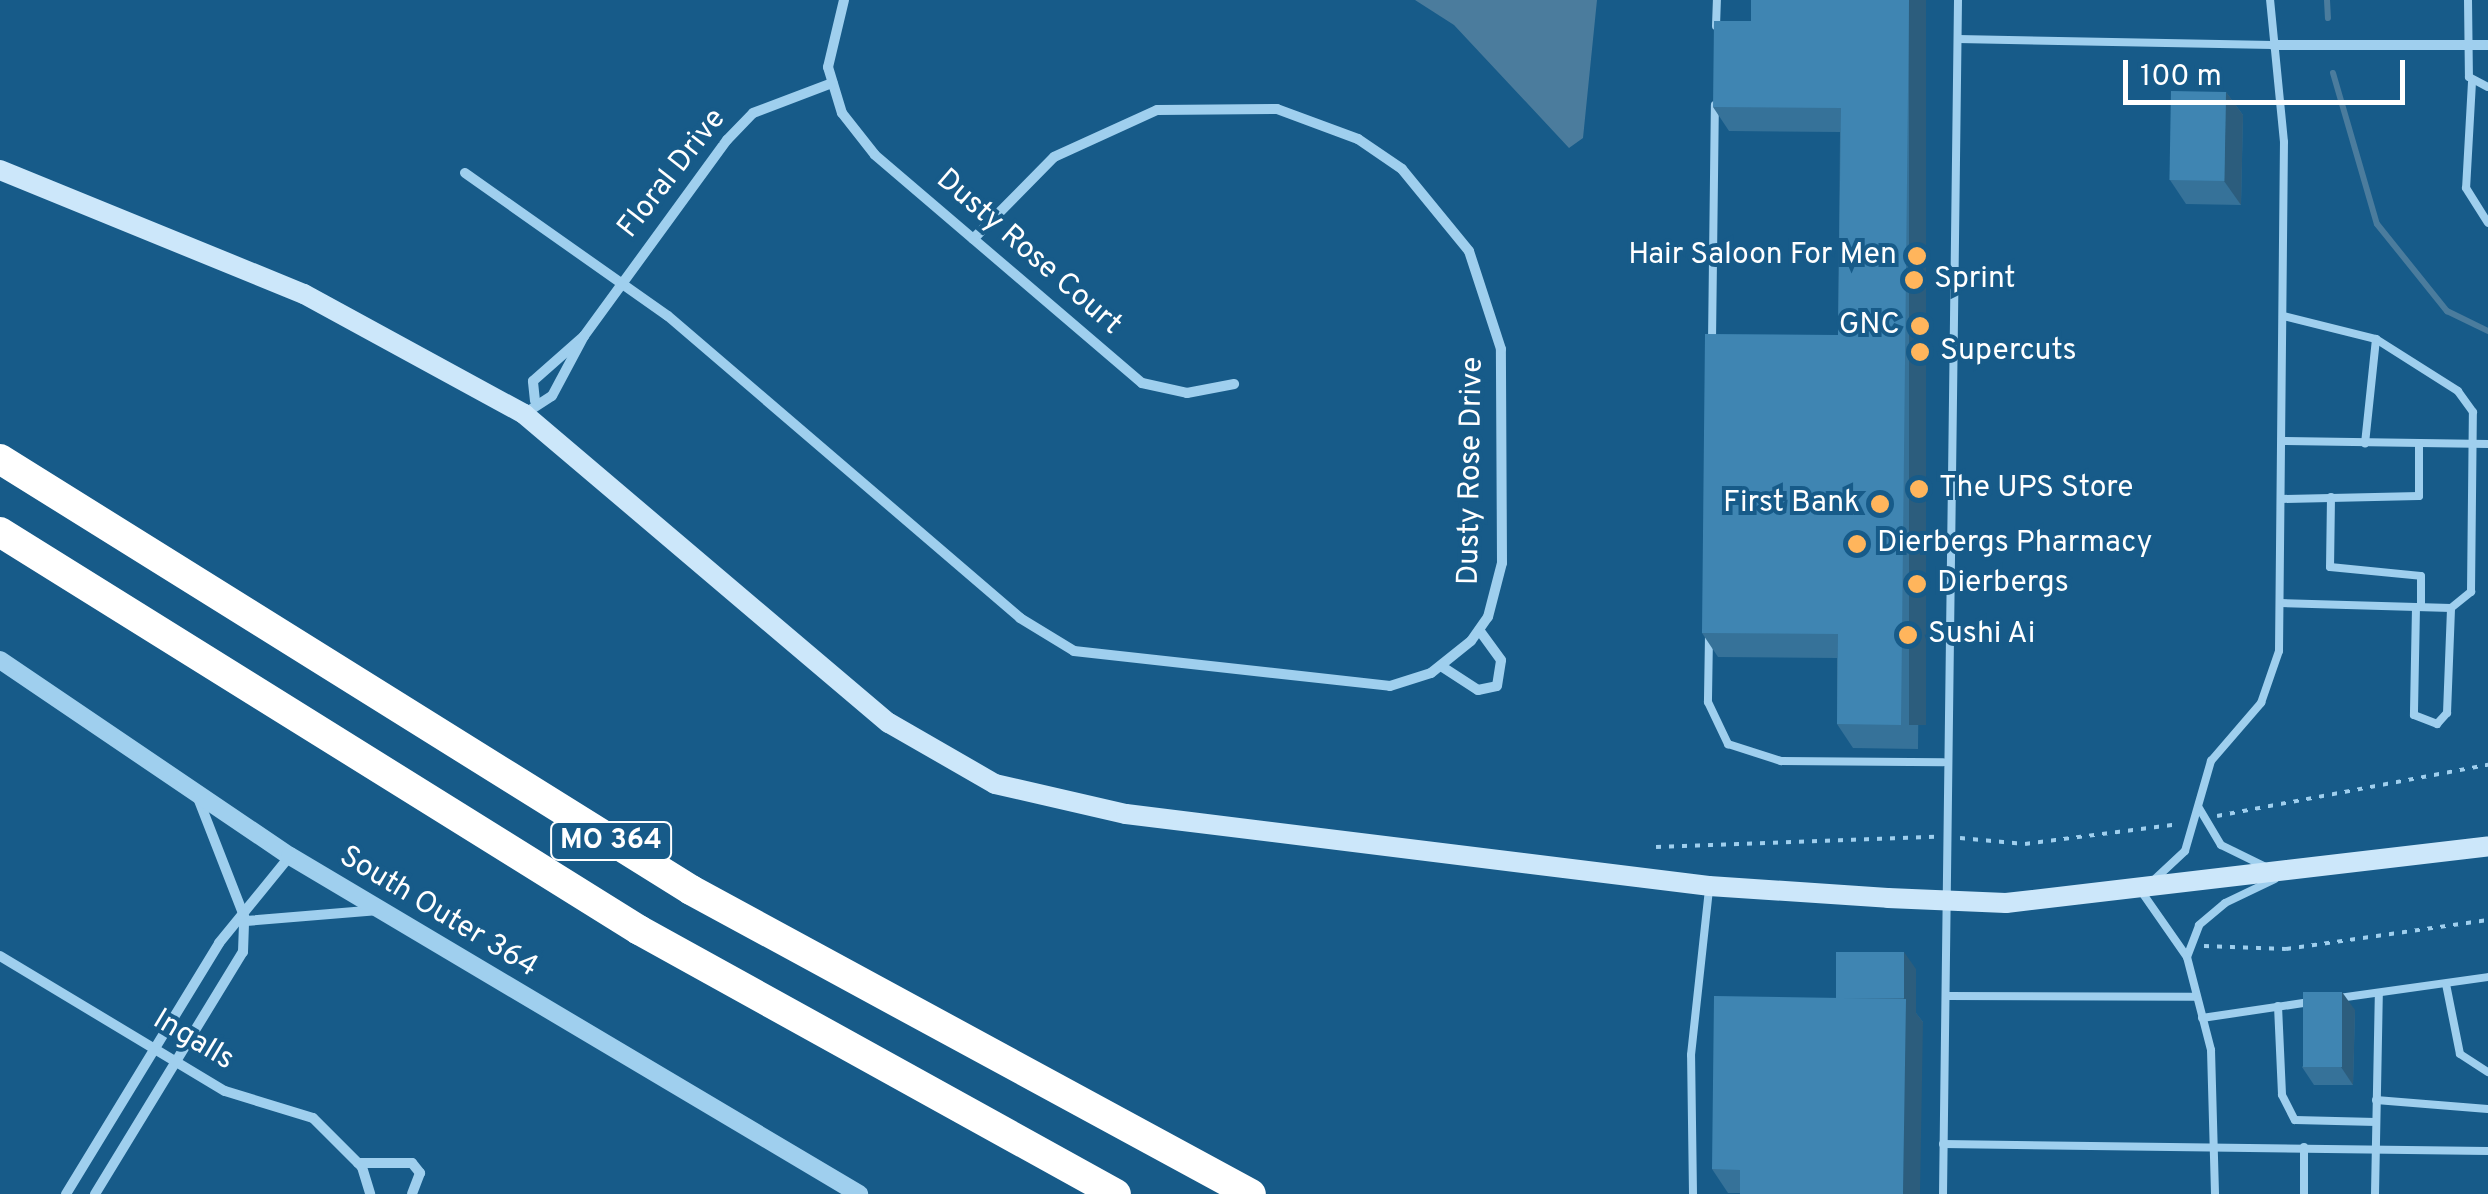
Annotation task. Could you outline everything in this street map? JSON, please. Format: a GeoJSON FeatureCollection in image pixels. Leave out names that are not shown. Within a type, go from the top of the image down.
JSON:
{"type":"FeatureCollection","features":[{"type":"Feature","properties":{"kind":"highway","name":"MO 364"},"geometry":{"type":"LineString","coordinates":[[0,460],[691,890],[1251,1194]]}},
{"type":"Feature","properties":{"kind":"highway","name":"MO 364"},"geometry":{"type":"LineString","coordinates":[[0,532],[639,930],[1116,1194]]}},
{"type":"Feature","properties":{"kind":"main road"},"geometry":{"type":"LineString","coordinates":[[0,170],[321,302],[530,407],[889,723],[996,784],[1126,814],[1709,886],[1945,900],[2140,891],[2488,846]]}},
{"type":"Feature","properties":{"kind":"street"},"geometry":{"type":"LineString","coordinates":[[832,83],[830,39],[844,0]]}},
{"type":"Feature","properties":{"kind":"street"},"geometry":{"type":"LineString","coordinates":[[2273,45],[2488,44]]}},
{"type":"Feature","properties":{"kind":"street","name":"Dusty Rose Court"},"geometry":{"type":"LineString","coordinates":[[832,83],[856,136],[1142,384],[1187,394],[1234,384]]}},
{"type":"Feature","properties":{"kind":"street","name":"Floral Drive"},"geometry":{"type":"LineString","coordinates":[[530,407],[552,396],[584,336],[752,113],[832,83]]}},
{"type":"Feature","properties":{"kind":"street","name":"Dusty Rose Drive"},"geometry":{"type":"LineString","coordinates":[[465,173],[623,281],[1020,618],[1074,651],[1365,686],[1441,666],[1479,630],[1502,564],[1501,349],[1468,251],[1402,169],[1358,139],[1278,109],[1158,110],[1054,157],[973,239]]}},
{"type":"Feature","properties":{"kind":"street","name":"Floral Drive"},"geometry":{"type":"LineString","coordinates":[[530,407],[533,381],[584,336]]}},
{"type":"Feature","properties":{"kind":"street","name":"Dusty Rose Drive"},"geometry":{"type":"LineString","coordinates":[[1441,666],[1478,690],[1498,686],[1501,660],[1479,630]]}},
{"type":"Feature","properties":{"kind":"street","name":"South Outer 364"},"geometry":{"type":"LineString","coordinates":[[0,660],[290,856],[859,1194]]}},
{"type":"Feature","properties":{"kind":"street"},"geometry":{"type":"LineString","coordinates":[[95,1194],[243,952],[245,922],[196,792]]}},
{"type":"Feature","properties":{"kind":"street"},"geometry":{"type":"LineString","coordinates":[[66,1194],[152,1046],[219,943],[245,922],[290,856]]}},
{"type":"Feature","properties":{"kind":"street"},"geometry":{"type":"LineString","coordinates":[[245,922],[379,910]]}},
{"type":"Feature","properties":{"kind":"street","name":"Ingalls"},"geometry":{"type":"LineString","coordinates":[[0,956],[225,1092],[313,1118],[358,1163],[370,1194]]}},
{"type":"Feature","properties":{"kind":"street"},"geometry":{"type":"LineString","coordinates":[[358,1163],[412,1163],[420,1173],[412,1194]]}},
{"type":"Feature","properties":{"kind":"lane"},"geometry":{"type":"LineString","coordinates":[[1716,0],[1716,39]]}},
{"type":"Feature","properties":{"kind":"lane"},"geometry":{"type":"LineString","coordinates":[[1943,1194],[1946,996],[1942,837],[1958,0]]}},
{"type":"Feature","properties":{"kind":"lane"},"geometry":{"type":"LineString","coordinates":[[2215,1194],[2216,1146],[2202,1018],[2194,997],[2188,957],[2140,891],[2185,851],[2211,761],[2274,681],[2281,603],[2284,142],[2270,0]]}},
{"type":"Feature","properties":{"kind":"lane"},"geometry":{"type":"LineString","coordinates":[[2468,0],[2467,44],[2472,82],[2466,188],[2488,224]]}},
{"type":"Feature","properties":{"kind":"lane"},"geometry":{"type":"LineString","coordinates":[[1958,39],[2273,45]]}},
{"type":"Feature","properties":{"kind":"lane"},"geometry":{"type":"LineString","coordinates":[[2472,82],[2488,87]]}},
{"type":"Feature","properties":{"kind":"lane"},"geometry":{"type":"LineString","coordinates":[[1712,351],[1716,98]]}},
{"type":"Feature","properties":{"kind":"lane"},"geometry":{"type":"LineString","coordinates":[[2281,603],[2451,608],[2471,592],[2477,444],[2468,400],[2376,339],[2284,316]]}},
{"type":"Feature","properties":{"kind":"lane"},"geometry":{"type":"LineString","coordinates":[[2365,443],[2376,339]]}},
{"type":"Feature","properties":{"kind":"lane"},"geometry":{"type":"LineString","coordinates":[[2282,441],[2488,444]]}},
{"type":"Feature","properties":{"kind":"lane"},"geometry":{"type":"LineString","coordinates":[[2282,499],[2418,496],[2420,444]]}},
{"type":"Feature","properties":{"kind":"lane"},"geometry":{"type":"LineString","coordinates":[[2331,498],[2330,566],[2421,576],[2414,715],[2437,724],[2447,712],[2451,608]]}},
{"type":"Feature","properties":{"kind":"lane"},"geometry":{"type":"LineString","coordinates":[[1709,624],[1708,702],[1728,744],[1781,761],[1943,762]]}},
{"type":"Feature","properties":{"kind":"lane"},"geometry":{"type":"LineString","coordinates":[[2199,808],[2221,845],[2284,875]]}},
{"type":"Feature","properties":{"kind":"lane"},"geometry":{"type":"LineString","coordinates":[[2188,957],[2200,926],[2225,902],[2284,875]]}},
{"type":"Feature","properties":{"kind":"lane"},"geometry":{"type":"LineString","coordinates":[[1693,1194],[1696,1010],[1709,886]]}},
{"type":"Feature","properties":{"kind":"lane"},"geometry":{"type":"LineString","coordinates":[[2202,1018],[2488,977]]}},
{"type":"Feature","properties":{"kind":"lane"},"geometry":{"type":"LineString","coordinates":[[2446,984],[2460,1054],[2488,1072]]}},
{"type":"Feature","properties":{"kind":"lane"},"geometry":{"type":"LineString","coordinates":[[2375,1194],[2378,994]]}},
{"type":"Feature","properties":{"kind":"lane"},"geometry":{"type":"LineString","coordinates":[[1946,996],[2194,997]]}},
{"type":"Feature","properties":{"kind":"lane"},"geometry":{"type":"LineString","coordinates":[[2278,1006],[2282,1095],[2295,1120],[2376,1122]]}},
{"type":"Feature","properties":{"kind":"lane"},"geometry":{"type":"LineString","coordinates":[[1696,1010],[1716,1009]]}},
{"type":"Feature","properties":{"kind":"lane"},"geometry":{"type":"LineString","coordinates":[[2376,1100],[2488,1109]]}},
{"type":"Feature","properties":{"kind":"lane"},"geometry":{"type":"LineString","coordinates":[[1943,1144],[2488,1151]]}},
{"type":"Feature","properties":{"kind":"lane"},"geometry":{"type":"LineString","coordinates":[[2304,1147],[2304,1194]]}},
{"type":"Feature","properties":{"kind":"path"},"geometry":{"type":"LineString","coordinates":[[2208,818],[2488,765]]}},
{"type":"Feature","properties":{"kind":"path"},"geometry":{"type":"LineString","coordinates":[[1656,847],[1942,837],[2025,844],[2192,822]]}},
{"type":"Feature","properties":{"kind":"path"},"geometry":{"type":"LineString","coordinates":[[2188,957],[2204,946],[2286,949],[2488,920]]}},
{"type":"Feature","properties":{"kind":"water"},"geometry":{"type":"Polygon","coordinates":[[[1415,0],[1597,0],[1583,138],[1569,148],[1454,25],[1415,0]]]}},
{"type":"Feature","properties":{"kind":"building"},"geometry":{"type":"Polygon","coordinates":[[[1751,0],[1909,0],[1901,725],[1837,724],[1838,634],[1702,633],[1705,334],[1838,335],[1841,108],[1713,107],[1714,21],[1751,21],[1751,0]]]}},
{"type":"Feature","properties":{"kind":"building"},"geometry":{"type":"Polygon","coordinates":[[[2171,91],[2226,92],[2224,181],[2169,180],[2171,91]]]}},
{"type":"Feature","properties":{"kind":"building"},"geometry":{"type":"Polygon","coordinates":[[[1836,952],[1904,952],[1904,998],[1836,998],[1836,952]]]}},
{"type":"Feature","properties":{"kind":"building"},"geometry":{"type":"Polygon","coordinates":[[[2303,992],[2342,992],[2342,1067],[2303,1067],[2303,992]]]}},
{"type":"Feature","properties":{"kind":"building"},"geometry":{"type":"Polygon","coordinates":[[[1714,996],[1906,999],[1903,1194],[1740,1194],[1740,1170],[1712,1169],[1714,996]]]}},
{"type":"Feature","properties":{"kind":"waterway"},"geometry":{"type":"LineString","coordinates":[[2327,0],[2328,18]]}},
{"type":"Feature","properties":{"kind":"waterway"},"geometry":{"type":"LineString","coordinates":[[2333,73],[2377,224],[2447,311],[2488,331]]}},
{"type":"Feature","properties":{"kind":"place","name":"Hair Saloon For Men"},"geometry":{"type":"Point","coordinates":[1917,256]}},
{"type":"Feature","properties":{"kind":"place","name":"Sprint"},"geometry":{"type":"Point","coordinates":[1914,280]}},
{"type":"Feature","properties":{"kind":"place","name":"GNC"},"geometry":{"type":"Point","coordinates":[1920,326]}},
{"type":"Feature","properties":{"kind":"place","name":"Supercuts"},"geometry":{"type":"Point","coordinates":[1920,352]}},
{"type":"Feature","properties":{"kind":"place","name":"The UPS Store"},"geometry":{"type":"Point","coordinates":[1919,489]}},
{"type":"Feature","properties":{"kind":"place","name":"First Bank"},"geometry":{"type":"Point","coordinates":[1880,504]}},
{"type":"Feature","properties":{"kind":"place","name":"Dierbergs Pharmacy"},"geometry":{"type":"Point","coordinates":[1857,544]}},
{"type":"Feature","properties":{"kind":"place","name":"Dierbergs"},"geometry":{"type":"Point","coordinates":[1917,584]}},
{"type":"Feature","properties":{"kind":"place","name":"Sushi Ai"},"geometry":{"type":"Point","coordinates":[1908,635]}}]}
